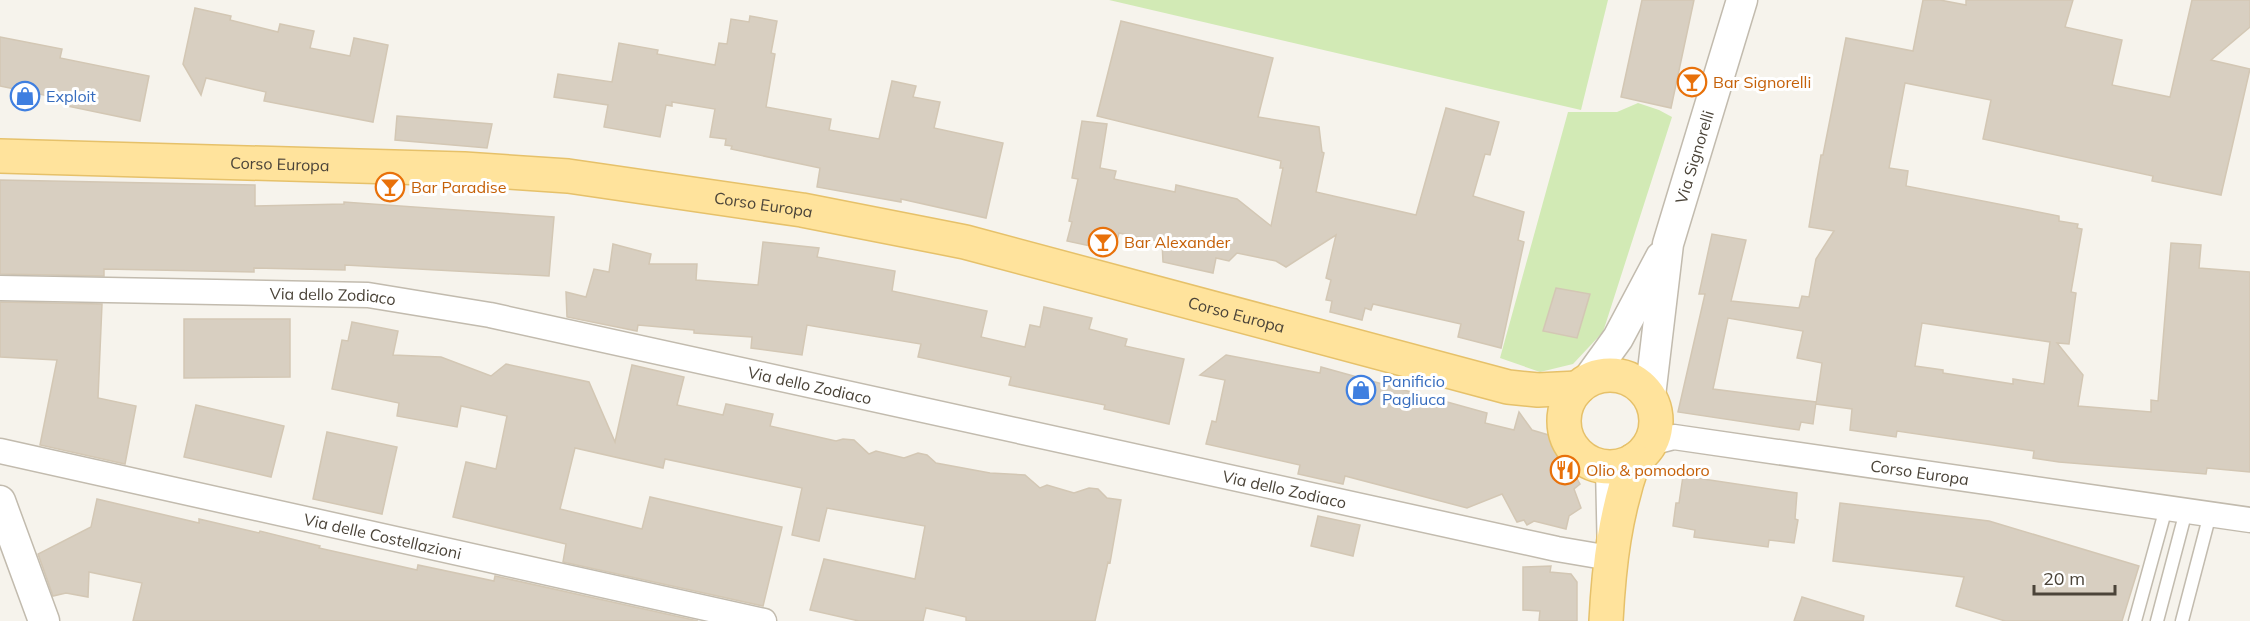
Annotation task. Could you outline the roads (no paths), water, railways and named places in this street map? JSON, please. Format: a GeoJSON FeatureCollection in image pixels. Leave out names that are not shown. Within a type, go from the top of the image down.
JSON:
{"type":"FeatureCollection","features":[{"type":"Feature","properties":{"kind":"main road","name":"Corso Europa"},"geometry":{"type":"LineString","coordinates":[[0,156],[487,171],[568,176],[790,208],[965,242],[1509,387],[1538,390],[1582,384]]}},
{"type":"Feature","properties":{"kind":"main road"},"geometry":{"type":"LineString","coordinates":[[1606,621],[1610,558],[1621,504],[1645,437],[1638,383],[1622,376],[1604,375],[1582,384],[1568,404],[1565,422],[1570,441],[1582,457],[1594,464],[1645,437]]}},
{"type":"Feature","properties":{"kind":"main road","name":"Corso Europa"},"geometry":{"type":"LineString","coordinates":[[1509,387],[1539,402],[1565,422]]}},
{"type":"Feature","properties":{"kind":"street","name":"Via Signorelli"},"geometry":{"type":"LineString","coordinates":[[1645,437],[1668,244],[1742,0]]}},
{"type":"Feature","properties":{"kind":"street","name":"Via Signorelli"},"geometry":{"type":"LineString","coordinates":[[1582,384],[1618,338],[1668,244]]}},
{"type":"Feature","properties":{"kind":"street","name":"Via dello Zodiaco"},"geometry":{"type":"LineString","coordinates":[[0,288],[333,293],[402,300],[490,315],[1557,549],[1610,558]]}},
{"type":"Feature","properties":{"kind":"street","name":"Corso Europa"},"geometry":{"type":"LineString","coordinates":[[1645,437],[2250,520]]}},
{"type":"Feature","properties":{"kind":"street","name":"Via delle Costellazioni"},"geometry":{"type":"LineString","coordinates":[[0,451],[764,621]]}},
{"type":"Feature","properties":{"kind":"street"},"geometry":{"type":"LineString","coordinates":[[0,501],[44,621]]}},
{"type":"Feature","properties":{"kind":"lane"},"geometry":{"type":"LineString","coordinates":[[2135,621],[2176,509]]}},
{"type":"Feature","properties":{"kind":"lane"},"geometry":{"type":"LineString","coordinates":[[2157,621],[2176,509]]}},
{"type":"Feature","properties":{"kind":"lane"},"geometry":{"type":"LineString","coordinates":[[2182,621],[2210,514]]}},
{"type":"Feature","properties":{"kind":"place","name":"Bar Signorelli"},"geometry":{"type":"Point","coordinates":[1692,82]}},
{"type":"Feature","properties":{"kind":"place","name":"Exploit"},"geometry":{"type":"Point","coordinates":[25,96]}},
{"type":"Feature","properties":{"kind":"place","name":"Bar Paradise"},"geometry":{"type":"Point","coordinates":[390,187]}},
{"type":"Feature","properties":{"kind":"place","name":"Bar Alexander"},"geometry":{"type":"Point","coordinates":[1103,242]}},
{"type":"Feature","properties":{"kind":"place","name":"Panificio Pagliuca"},"geometry":{"type":"Point","coordinates":[1361,390]}},
{"type":"Feature","properties":{"kind":"place","name":"Olio & pomodoro"},"geometry":{"type":"Point","coordinates":[1565,470]}}]}
